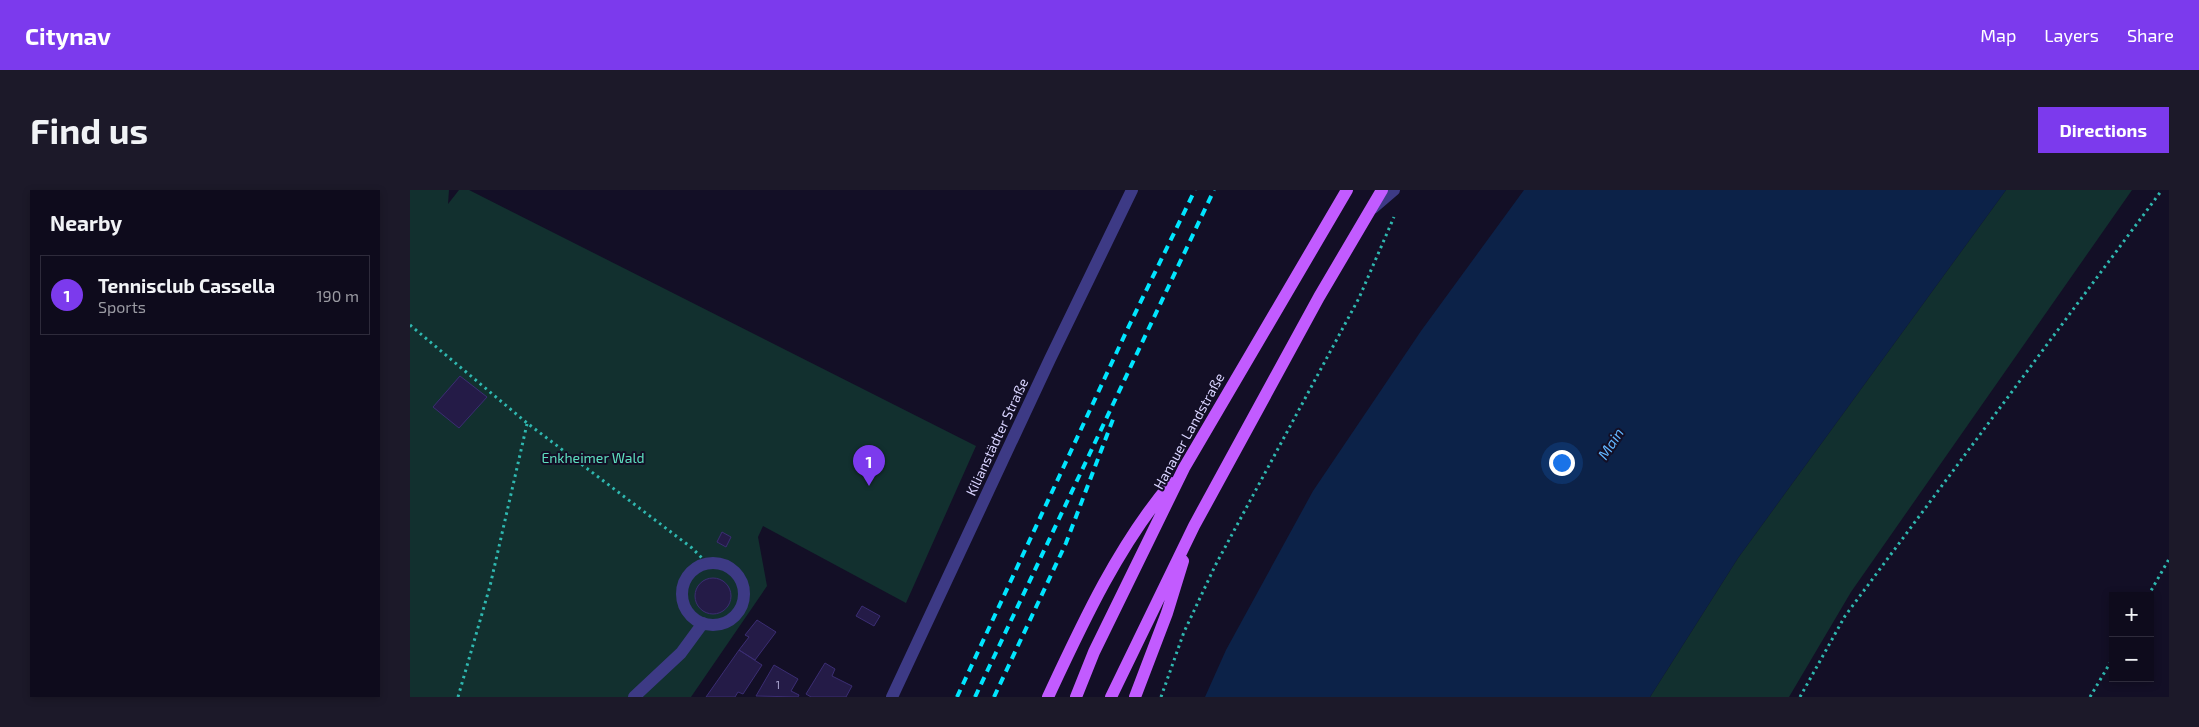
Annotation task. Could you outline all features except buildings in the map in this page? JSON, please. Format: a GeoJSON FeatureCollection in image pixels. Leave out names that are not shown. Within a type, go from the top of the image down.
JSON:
{"type":"FeatureCollection","features":[{"type":"Feature","properties":{"kind":"main road","name":"Hanauer Landstraße"},"geometry":{"type":"LineString","coordinates":[[1076,697],[1094,652],[1184,468],[1347,190]]}},
{"type":"Feature","properties":{"kind":"main road"},"geometry":{"type":"LineString","coordinates":[[1111,697],[1194,526],[1319,296],[1382,190]]}},
{"type":"Feature","properties":{"kind":"main road"},"geometry":{"type":"LineString","coordinates":[[1048,697],[1112,568],[1151,508],[1184,468]]}},
{"type":"Feature","properties":{"kind":"main road"},"geometry":{"type":"LineString","coordinates":[[1135,697],[1167,613],[1194,526]]}},
{"type":"Feature","properties":{"kind":"street","name":"Kilianstädter Straße"},"geometry":{"type":"LineString","coordinates":[[892,697],[1050,359],[1132,190]]}},
{"type":"Feature","properties":{"kind":"street"},"geometry":{"type":"LineString","coordinates":[[1369,211],[1394,190]]}},
{"type":"Feature","properties":{"kind":"street"},"geometry":{"type":"LineString","coordinates":[[707,563],[723,564],[736,572],[744,586],[742,605],[730,620],[722,624],[703,623],[693,617],[686,608],[682,598],[683,586],[688,576],[696,568],[707,563]]}},
{"type":"Feature","properties":{"kind":"street"},"geometry":{"type":"LineString","coordinates":[[634,697],[681,653],[703,623]]}},
{"type":"Feature","properties":{"kind":"path"},"geometry":{"type":"LineString","coordinates":[[1800,697],[1845,616],[2162,190]]}},
{"type":"Feature","properties":{"kind":"path"},"geometry":{"type":"LineString","coordinates":[[1161,697],[1184,632],[1215,566],[1359,298],[1396,214]]}},
{"type":"Feature","properties":{"kind":"path"},"geometry":{"type":"LineString","coordinates":[[410,325],[527,423],[692,548],[707,563]]}},
{"type":"Feature","properties":{"kind":"path"},"geometry":{"type":"LineString","coordinates":[[458,697],[490,586],[527,423]]}},
{"type":"Feature","properties":{"kind":"path"},"geometry":{"type":"LineString","coordinates":[[2150,592],[2169,560]]}},
{"type":"Feature","properties":{"kind":"path"},"geometry":{"type":"LineString","coordinates":[[2090,697],[2109,665]]}},
{"type":"Feature","properties":{"kind":"green space","name":"Enkheimer Wald"},"geometry":{"type":"Polygon","coordinates":[[[410,190],[449,190],[448,204],[459,190],[469,190],[976,446],[906,603],[763,526],[758,537],[767,586],[691,697],[410,697],[410,190]]]}},
{"type":"Feature","properties":{"kind":"green space"},"geometry":{"type":"Polygon","coordinates":[[[2006,190],[2132,190],[1851,592],[1789,697],[1650,697],[1738,558],[2006,190]]]}},
{"type":"Feature","properties":{"kind":"water","name":"Main"},"geometry":{"type":"Polygon","coordinates":[[[1524,190],[2006,190],[1738,558],[1650,697],[1205,697],[1226,650],[1313,491],[1421,331],[1524,190]]]}},
{"type":"Feature","properties":{"kind":"railway"},"geometry":{"type":"LineString","coordinates":[[957,697],[1127,330],[1195,190]]}},
{"type":"Feature","properties":{"kind":"railway"},"geometry":{"type":"LineString","coordinates":[[975,697],[1214,190]]}},
{"type":"Feature","properties":{"kind":"railway"},"geometry":{"type":"LineString","coordinates":[[994,697],[1066,543],[1115,414]]}},
{"type":"Feature","properties":{"kind":"place","name":"Tennisclub Cassella"},"geometry":{"type":"Point","coordinates":[869,486]}}]}
